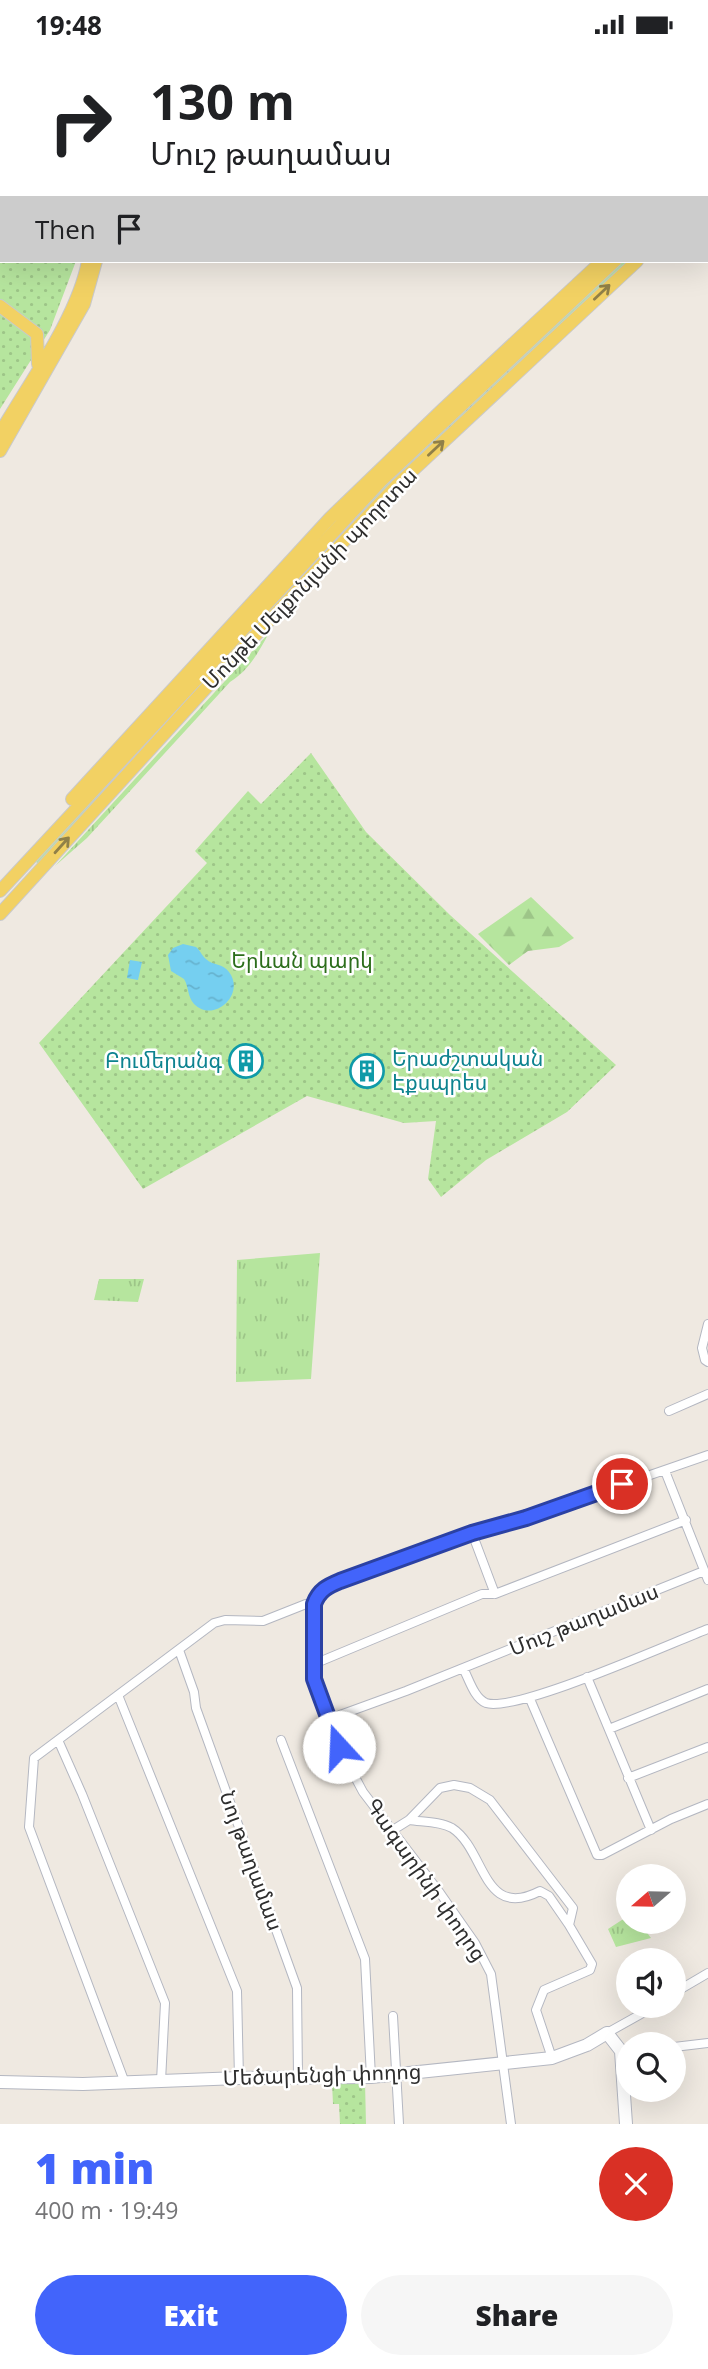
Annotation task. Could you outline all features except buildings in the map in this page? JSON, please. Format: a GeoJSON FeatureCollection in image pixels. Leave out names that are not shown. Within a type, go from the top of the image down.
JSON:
{"type":"FeatureCollection","features":[{"type":"Feature","properties":{"kind":"main road"},"geometry":{"type":"LineString","coordinates":[[0,433],[71,310],[88,263]]}},
{"type":"Feature","properties":{"kind":"main road"},"geometry":{"type":"LineString","coordinates":[[0,451],[84,304],[95,263]]}},
{"type":"Feature","properties":{"kind":"main road"},"geometry":{"type":"LineString","coordinates":[[0,879],[330,518],[599,263]]}},
{"type":"Feature","properties":{"kind":"main road","name":"Մոնթե Մելքոնյանի պողոտա"},"geometry":{"type":"LineString","coordinates":[[0,891],[381,481],[613,263]]}},
{"type":"Feature","properties":{"kind":"main road","name":"Մոնթե Մելքոնյանի պողոտա"},"geometry":{"type":"LineString","coordinates":[[0,914],[326,558],[396,486],[634,263]]}},
{"type":"Feature","properties":{"kind":"main road"},"geometry":{"type":"LineString","coordinates":[[0,306],[37,334],[38,368]]}},
{"type":"Feature","properties":{"kind":"main road"},"geometry":{"type":"LineString","coordinates":[[28,860],[39,870]]}},
{"type":"Feature","properties":{"kind":"street"},"geometry":{"type":"LineString","coordinates":[[708,1324],[702,1348],[708,1362]]}},
{"type":"Feature","properties":{"kind":"street"},"geometry":{"type":"LineString","coordinates":[[669,1411],[708,1394]]}},
{"type":"Feature","properties":{"kind":"street"},"geometry":{"type":"LineString","coordinates":[[125,2083],[29,1827],[34,1758],[186,1643],[220,1621],[262,1621],[306,1604],[314,1604],[317,1595],[326,1587],[340,1581],[472,1533],[526,1518],[708,1455]]}},
{"type":"Feature","properties":{"kind":"street"},"geometry":{"type":"LineString","coordinates":[[665,1471],[706,1576]]}},
{"type":"Feature","properties":{"kind":"street"},"geometry":{"type":"LineString","coordinates":[[314,1664],[482,1594],[495,1594],[686,1520]]}},
{"type":"Feature","properties":{"kind":"street"},"geometry":{"type":"LineString","coordinates":[[472,1533],[495,1594]]}},
{"type":"Feature","properties":{"kind":"street","name":"Մուշ թաղամաս"},"geometry":{"type":"LineString","coordinates":[[329,1719],[706,1576]]}},
{"type":"Feature","properties":{"kind":"street","name":"Գագարինի փողոց"},"geometry":{"type":"LineString","coordinates":[[314,1604],[314,1679],[339,1747],[363,1792],[475,1943],[491,1974],[511,2124]]}},
{"type":"Feature","properties":{"kind":"street"},"geometry":{"type":"LineString","coordinates":[[463,1668],[478,1698],[483,1701],[494,1704],[530,1699],[708,1629]]}},
{"type":"Feature","properties":{"kind":"street","name":"Նոյ թաղամաս"},"geometry":{"type":"LineString","coordinates":[[179,1650],[194,1692],[195,1708],[297,1988],[299,2076]]}},
{"type":"Feature","properties":{"kind":"street"},"geometry":{"type":"LineString","coordinates":[[587,1677],[651,1830]]}},
{"type":"Feature","properties":{"kind":"street"},"geometry":{"type":"LineString","coordinates":[[609,1729],[708,1689]]}},
{"type":"Feature","properties":{"kind":"street"},"geometry":{"type":"LineString","coordinates":[[118,1695],[237,1991],[239,2078]]}},
{"type":"Feature","properties":{"kind":"street"},"geometry":{"type":"LineString","coordinates":[[530,1699],[597,1855],[708,1804]]}},
{"type":"Feature","properties":{"kind":"street"},"geometry":{"type":"LineString","coordinates":[[58,1740],[165,2003],[161,2081]]}},
{"type":"Feature","properties":{"kind":"street"},"geometry":{"type":"LineString","coordinates":[[281,1740],[365,1959],[371,2077]]}},
{"type":"Feature","properties":{"kind":"street"},"geometry":{"type":"LineString","coordinates":[[628,1778],[708,1747]]}},
{"type":"Feature","properties":{"kind":"street"},"geometry":{"type":"LineString","coordinates":[[393,1831],[409,1820],[440,1788],[454,1785],[470,1788],[490,1800],[573,1908],[569,1926]]}},
{"type":"Feature","properties":{"kind":"street"},"geometry":{"type":"LineString","coordinates":[[409,1820],[453,1829],[489,1884],[508,1899],[523,1900],[540,1891],[549,1896],[592,1964],[590,1970],[544,1990],[536,2010],[552,2058]]}},
{"type":"Feature","properties":{"kind":"street"},"geometry":{"type":"LineString","coordinates":[[686,1986],[708,1973]]}},
{"type":"Feature","properties":{"kind":"street"},"geometry":{"type":"LineString","coordinates":[[393,2016],[399,2124]]}},
{"type":"Feature","properties":{"kind":"street"},"geometry":{"type":"LineString","coordinates":[[616,2042],[607,2033],[634,2018]]}},
{"type":"Feature","properties":{"kind":"street","name":"Մեծարենցի փողոց"},"geometry":{"type":"LineString","coordinates":[[0,2082],[125,2083],[299,2076],[371,2077],[552,2058],[587,2045],[607,2033]]}},
{"type":"Feature","properties":{"kind":"street"},"geometry":{"type":"LineString","coordinates":[[686,2046],[708,2043]]}},
{"type":"Feature","properties":{"kind":"street"},"geometry":{"type":"LineString","coordinates":[[626,2102],[626,2124]]}},
{"type":"Feature","properties":{"kind":"green space"},"geometry":{"type":"Polygon","coordinates":[[[0,263],[75,263],[50,330],[0,409],[0,263]]]}},
{"type":"Feature","properties":{"kind":"green space"},"geometry":{"type":"Polygon","coordinates":[[[621,263],[628,263],[373,503],[40,865],[36,862],[370,500],[621,263]]]}},
{"type":"Feature","properties":{"kind":"green space"},"geometry":{"type":"Polygon","coordinates":[[[269,633],[248,666],[230,682],[87,838],[55,866],[269,633]]]}},
{"type":"Feature","properties":{"kind":"green space","name":"Երևան պարկ"},"geometry":{"type":"Polygon","coordinates":[[[311,753],[366,832],[450,915],[616,1065],[567,1112],[486,1160],[441,1197],[428,1179],[436,1121],[404,1123],[307,1096],[143,1189],[39,1043],[207,863],[195,851],[248,791],[261,804],[311,753]]]}},
{"type":"Feature","properties":{"kind":"green space"},"geometry":{"type":"Polygon","coordinates":[[[531,897],[574,938],[559,947],[528,951],[509,965],[478,934],[531,897]]]}},
{"type":"Feature","properties":{"kind":"green space"},"geometry":{"type":"Polygon","coordinates":[[[320,1253],[311,1379],[236,1382],[237,1260],[320,1253]]]}},
{"type":"Feature","properties":{"kind":"green space"},"geometry":{"type":"Polygon","coordinates":[[[99,1279],[144,1279],[138,1302],[94,1300],[99,1279]]]}},
{"type":"Feature","properties":{"kind":"green space"},"geometry":{"type":"Polygon","coordinates":[[[616,1924],[616,1934],[648,1934],[651,1938],[616,1947],[608,1929],[616,1924]]]}},
{"type":"Feature","properties":{"kind":"green space"},"geometry":{"type":"Polygon","coordinates":[[[365,2082],[366,2124],[340,2124],[339,2104],[333,2104],[332,2083],[365,2082]]]}},
{"type":"Feature","properties":{"kind":"water"},"geometry":{"type":"Polygon","coordinates":[[[183,944],[196,947],[205,958],[229,972],[234,989],[225,1004],[210,1011],[194,1004],[184,979],[171,971],[168,955],[173,948],[183,944]]]}},
{"type":"Feature","properties":{"kind":"water"},"geometry":{"type":"Polygon","coordinates":[[[130,960],[142,962],[138,980],[127,978],[130,960]]]}},
{"type":"Feature","properties":{"kind":"place","name":"Բումերանգ"},"geometry":{"type":"Point","coordinates":[246,1061]}},
{"type":"Feature","properties":{"kind":"place","name":"Երաժշտական Էքսպրես"},"geometry":{"type":"Point","coordinates":[367,1071]}},
{"type":"Feature","properties":{"kind":"route"},"geometry":{"type":"LineString","coordinates":[[339,1747],[314,1679],[314,1604],[317,1595],[326,1587],[340,1581],[472,1533],[526,1518],[622,1484]]}}]}
